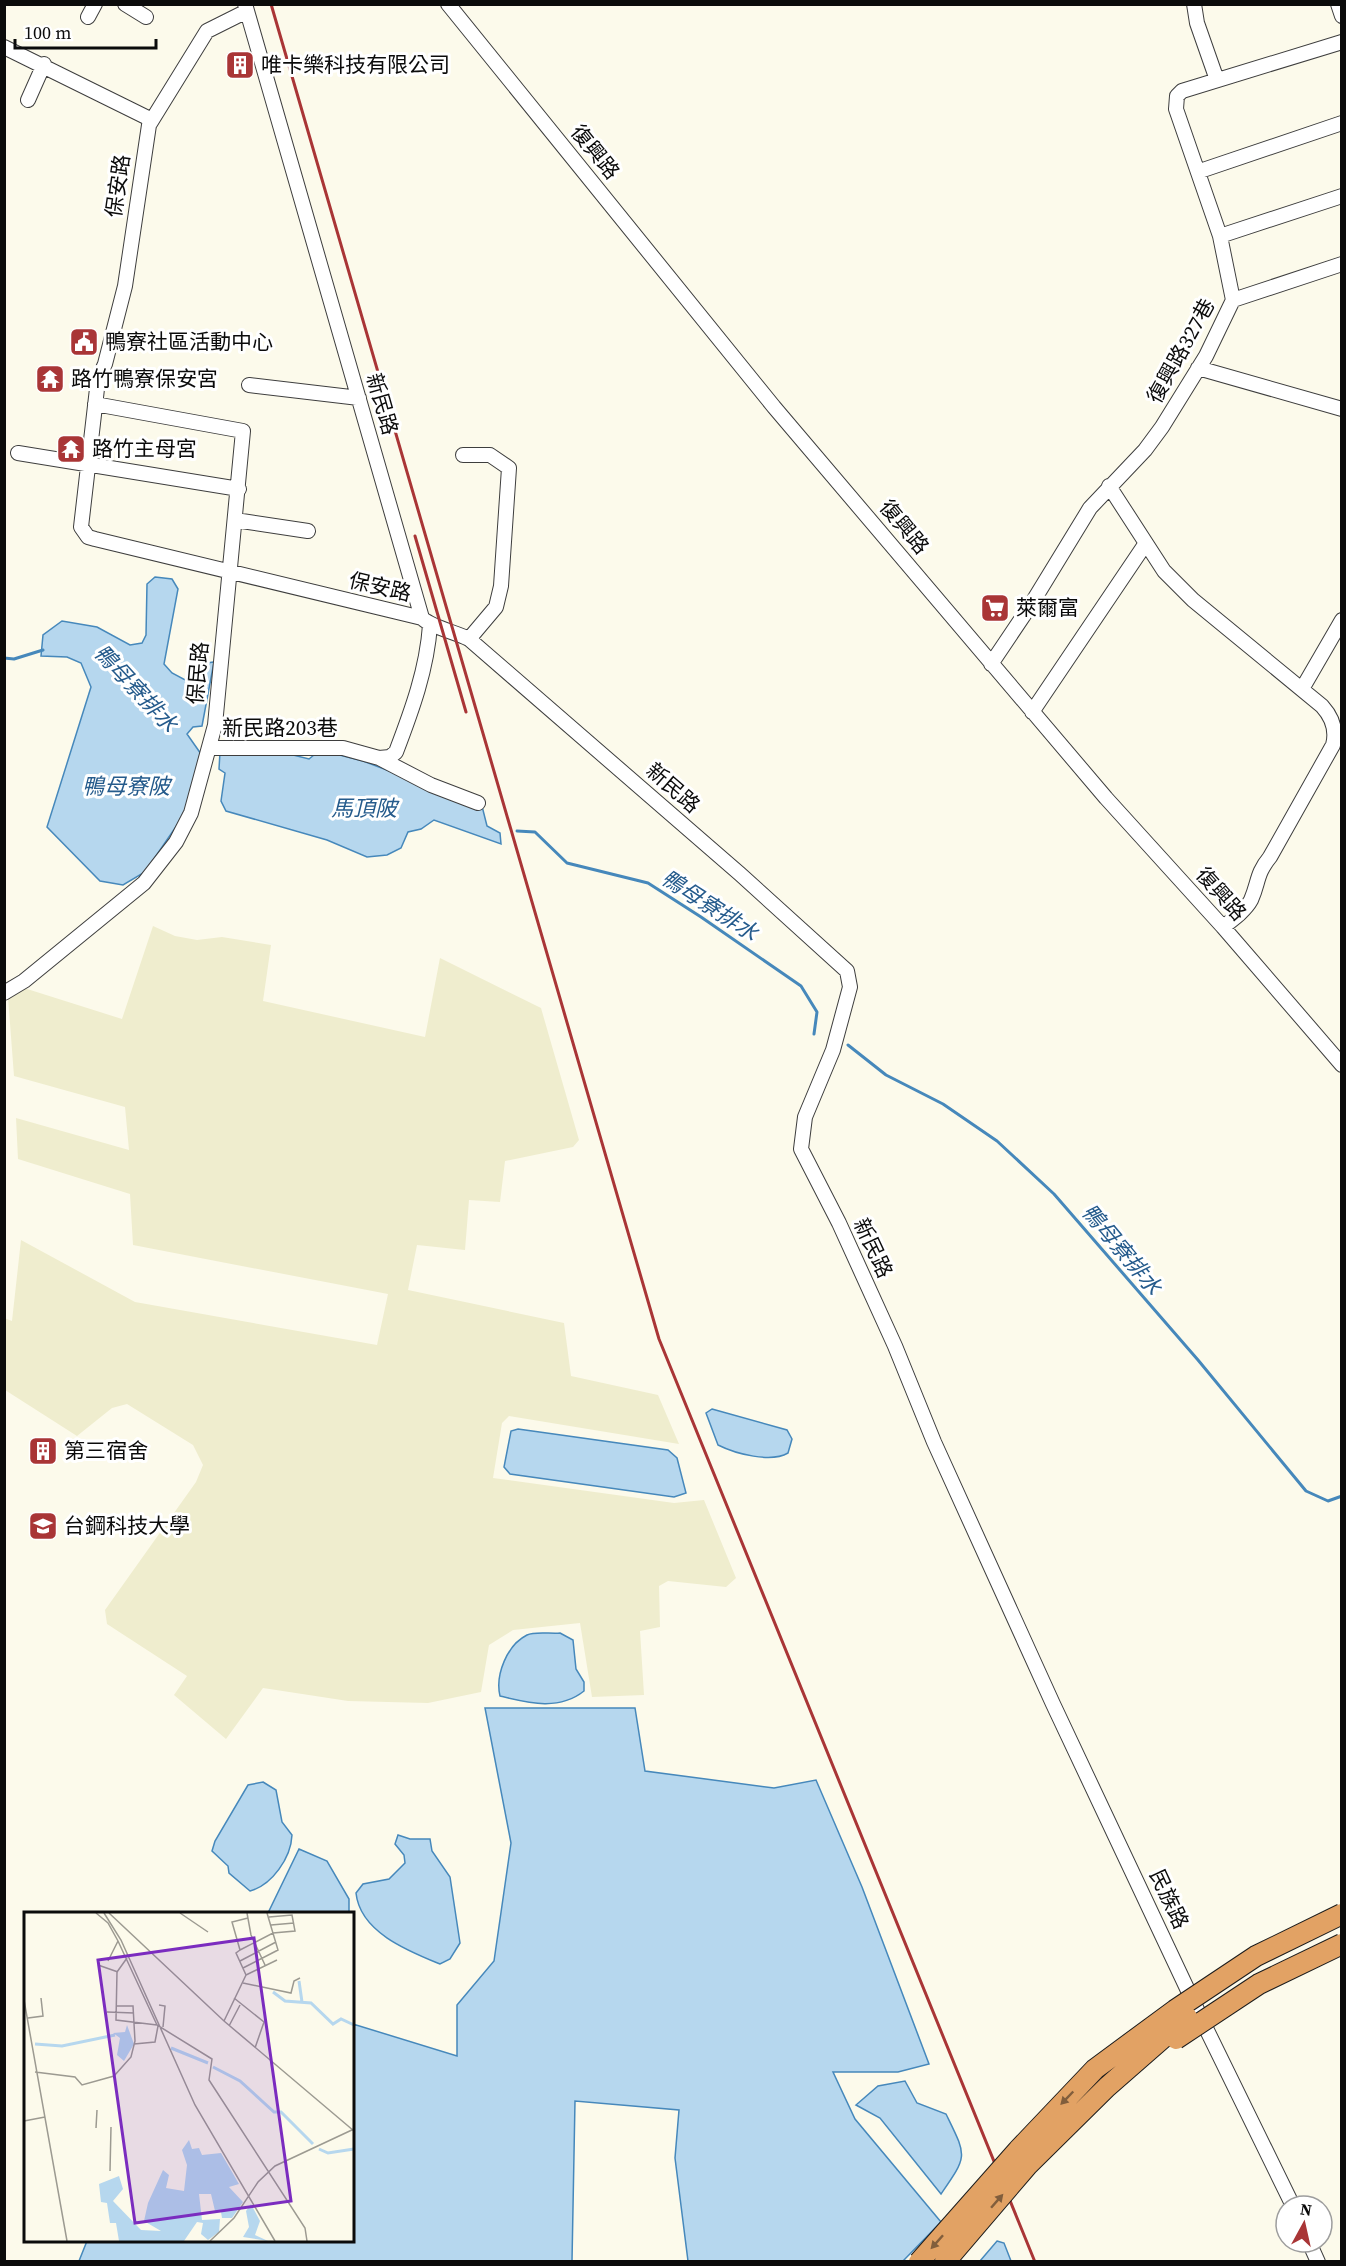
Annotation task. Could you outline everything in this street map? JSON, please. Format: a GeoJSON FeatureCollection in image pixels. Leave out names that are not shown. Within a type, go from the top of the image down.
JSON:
{"type":"FeatureCollection","features":[{"type":"Feature","properties":{"kind":"highway"},"geometry":{"type":"LineString","coordinates":[[919,2262],[1018,2150],[1095,2069],[1172,1998],[1248,1947],[1341,1901]]}},
{"type":"Feature","properties":{"kind":"highway"},"geometry":{"type":"LineString","coordinates":[[1095,2069],[1175,2010],[1256,1956],[1341,1914]]}},
{"type":"Feature","properties":{"kind":"highway"},"geometry":{"type":"LineString","coordinates":[[945,2262],[1027,2166],[1107,2086],[1177,2023],[1261,1968],[1341,1929]]}},
{"type":"Feature","properties":{"kind":"highway"},"geometry":{"type":"LineString","coordinates":[[1107,2086],[1259,1984],[1341,1944]]}},
{"type":"Feature","properties":{"kind":"street"},"geometry":{"type":"LineString","coordinates":[[125,4],[146,17]]}},
{"type":"Feature","properties":{"kind":"street","name":"復興路"},"geometry":{"type":"LineString","coordinates":[[448,4],[774,407],[1032,712],[1223,927],[1341,1065]]}},
{"type":"Feature","properties":{"kind":"street"},"geometry":{"type":"LineString","coordinates":[[1194,4],[1197,23],[1217,80]]}},
{"type":"Feature","properties":{"kind":"street"},"geometry":{"type":"LineString","coordinates":[[1338,4],[1341,16]]}},
{"type":"Feature","properties":{"kind":"street","name":"保安路"},"geometry":{"type":"LineString","coordinates":[[246,8],[207,32],[152,120],[147,133],[125,286],[105,364],[98,380],[81,527],[88,537],[426,622]]}},
{"type":"Feature","properties":{"kind":"street","name":"新民路"},"geometry":{"type":"LineString","coordinates":[[246,8],[426,622],[469,639],[748,881],[847,971],[850,987],[833,1050],[805,1117],[801,1149],[844,1233],[895,1346],[934,1442],[1011,1608]]}},
{"type":"Feature","properties":{"kind":"street","name":"復興路327巷"},"geometry":{"type":"LineString","coordinates":[[991,664],[1032,603],[1089,508],[1145,450],[1198,368],[1233,300],[1220,236],[1176,102],[1182,91],[1341,42]]}},
{"type":"Feature","properties":{"kind":"street"},"geometry":{"type":"LineString","coordinates":[[4,47],[44,64],[152,120]]}},
{"type":"Feature","properties":{"kind":"street"},"geometry":{"type":"LineString","coordinates":[[28,100],[44,64]]}},
{"type":"Feature","properties":{"kind":"street"},"geometry":{"type":"LineString","coordinates":[[1200,171],[1341,123]]}},
{"type":"Feature","properties":{"kind":"street"},"geometry":{"type":"LineString","coordinates":[[1220,236],[1341,196]]}},
{"type":"Feature","properties":{"kind":"street"},"geometry":{"type":"LineString","coordinates":[[1233,300],[1341,264]]}},
{"type":"Feature","properties":{"kind":"street"},"geometry":{"type":"LineString","coordinates":[[1198,368],[1341,409]]}},
{"type":"Feature","properties":{"kind":"street"},"geometry":{"type":"LineString","coordinates":[[249,385],[359,398]]}},
{"type":"Feature","properties":{"kind":"street","name":"保民路"},"geometry":{"type":"LineString","coordinates":[[4,993],[24,981],[144,883],[163,860],[191,813],[214,725],[243,431],[96,404]]}},
{"type":"Feature","properties":{"kind":"street"},"geometry":{"type":"LineString","coordinates":[[18,453],[239,489]]}},
{"type":"Feature","properties":{"kind":"street"},"geometry":{"type":"LineString","coordinates":[[463,454],[490,454],[509,468],[501,586],[496,607],[469,639]]}},
{"type":"Feature","properties":{"kind":"street"},"geometry":{"type":"LineString","coordinates":[[1109,486],[1164,571],[1193,600],[1302,689],[1329,714],[1335,736],[1333,745],[1260,870],[1246,907],[1223,927]]}},
{"type":"Feature","properties":{"kind":"street"},"geometry":{"type":"LineString","coordinates":[[235,520],[308,531]]}},
{"type":"Feature","properties":{"kind":"street"},"geometry":{"type":"LineString","coordinates":[[1032,712],[1146,543]]}},
{"type":"Feature","properties":{"kind":"street"},"geometry":{"type":"LineString","coordinates":[[1302,689],[1341,620]]}},
{"type":"Feature","properties":{"kind":"street"},"geometry":{"type":"LineString","coordinates":[[379,758],[390,757],[396,752],[414,705],[428,653],[426,622]]}},
{"type":"Feature","properties":{"kind":"street","name":"新民路203巷"},"geometry":{"type":"LineString","coordinates":[[209,748],[344,748],[379,758],[431,785],[478,803]]}},
{"type":"Feature","properties":{"kind":"street","name":"民族路"},"geometry":{"type":"LineString","coordinates":[[1011,1608],[1200,2016],[1287,2194]]}},
{"type":"Feature","properties":{"kind":"shaded area"},"geometry":{"type":"Polygon","coordinates":[[[153,926],[175,936],[197,940],[222,937],[271,945],[263,1001],[425,1037],[440,958],[541,1008],[579,1140],[573,1147],[505,1161],[500,1202],[469,1200],[465,1250],[417,1245],[408,1290],[564,1323],[571,1376],[658,1395],[679,1444],[509,1416],[502,1423],[493,1478],[674,1503],[704,1500],[736,1578],[726,1587],[668,1581],[659,1586],[660,1627],[640,1631],[644,1695],[592,1697],[580,1623],[513,1630],[489,1645],[481,1692],[428,1703],[348,1701],[263,1688],[226,1739],[174,1695],[187,1676],[107,1624],[105,1610],[196,1482],[203,1465],[193,1445],[127,1404],[112,1408],[77,1436],[5,1390],[4,1318],[12,1321],[21,1240],[135,1302],[377,1345],[388,1294],[133,1245],[130,1194],[18,1159],[16,1118],[129,1150],[125,1107],[14,1076],[8,997],[24,988],[122,1019],[153,926]]]}},
{"type":"Feature","properties":{"kind":"water","name":"鴨母寮陂"},"geometry":{"type":"Polygon","coordinates":[[[155,577],[172,579],[178,589],[164,664],[172,673],[187,681],[198,677],[207,663],[214,662],[202,726],[193,727],[187,734],[201,754],[184,815],[145,872],[123,885],[100,881],[47,827],[91,687],[81,663],[67,657],[41,656],[43,635],[62,621],[97,627],[130,645],[142,643],[146,635],[147,584],[155,577]]]}},
{"type":"Feature","properties":{"kind":"water","name":"馬頂陂"},"geometry":{"type":"Polygon","coordinates":[[[320,750],[363,761],[482,806],[487,826],[500,833],[501,844],[434,820],[421,829],[408,832],[401,848],[387,855],[367,857],[327,840],[226,811],[221,801],[225,773],[219,769],[220,752],[281,752],[309,759],[320,750]]]}},
{"type":"Feature","properties":{"kind":"water"},"geometry":{"type":"Polygon","coordinates":[[[712,1409],[787,1430],[792,1439],[788,1453],[772,1457],[753,1456],[718,1445],[706,1413],[712,1409]]]}},
{"type":"Feature","properties":{"kind":"water"},"geometry":{"type":"Polygon","coordinates":[[[518,1429],[668,1450],[677,1458],[686,1493],[674,1497],[510,1474],[504,1467],[511,1431],[518,1429]]]}},
{"type":"Feature","properties":{"kind":"water"},"geometry":{"type":"Polygon","coordinates":[[[560,1633],[573,1640],[576,1669],[584,1682],[584,1691],[564,1701],[544,1704],[500,1696],[501,1670],[508,1653],[514,1646],[530,1634],[560,1633]]]}},
{"type":"Feature","properties":{"kind":"water"},"geometry":{"type":"Polygon","coordinates":[[[485,1708],[635,1708],[645,1771],[774,1788],[816,1780],[862,1887],[929,2064],[898,2072],[833,2072],[855,2119],[941,2222],[903,2261],[688,2261],[675,2158],[679,2110],[575,2101],[572,2261],[79,2261],[87,2242],[354,2242],[354,2024],[457,2056],[457,2005],[494,1961],[511,1843],[485,1708]]]}},
{"type":"Feature","properties":{"kind":"water"},"geometry":{"type":"Polygon","coordinates":[[[263,1782],[276,1790],[282,1822],[292,1835],[291,1844],[284,1861],[273,1877],[250,1891],[229,1873],[228,1866],[212,1851],[215,1841],[248,1785],[263,1782]]]}},
{"type":"Feature","properties":{"kind":"water"},"geometry":{"type":"Polygon","coordinates":[[[398,1835],[410,1839],[430,1839],[432,1851],[450,1877],[460,1943],[450,1959],[440,1964],[388,1938],[366,1919],[359,1907],[356,1893],[363,1884],[389,1879],[405,1863],[404,1855],[395,1844],[398,1835]]]}},
{"type":"Feature","properties":{"kind":"water"},"geometry":{"type":"Polygon","coordinates":[[[299,1849],[327,1861],[349,1899],[349,1912],[268,1912],[299,1849]]]}},
{"type":"Feature","properties":{"kind":"water"},"geometry":{"type":"Polygon","coordinates":[[[905,2081],[917,2103],[946,2114],[961,2148],[960,2163],[941,2194],[880,2118],[856,2105],[878,2086],[905,2081]]]}},
{"type":"Feature","properties":{"kind":"water"},"geometry":{"type":"Polygon","coordinates":[[[997,2241],[1004,2243],[1011,2261],[980,2261],[997,2241]]]}},
{"type":"Feature","properties":{"kind":"waterway","name":"鴨母寮排水"},"geometry":{"type":"LineString","coordinates":[[4,658],[14,659],[43,650]]}},
{"type":"Feature","properties":{"kind":"waterway","name":"鴨母寮排水"},"geometry":{"type":"LineString","coordinates":[[517,831],[535,832],[567,863],[648,883],[701,917],[801,986],[817,1012],[814,1034]]}},
{"type":"Feature","properties":{"kind":"waterway","name":"鴨母寮排水"},"geometry":{"type":"LineString","coordinates":[[848,1045],[886,1075],[943,1104],[997,1141],[1054,1194],[1198,1360],[1306,1491],[1328,1501],[1342,1496]]}},
{"type":"Feature","properties":{"kind":"railway"},"geometry":{"type":"LineString","coordinates":[[271,4],[659,1339],[1035,2262]]}},
{"type":"Feature","properties":{"kind":"railway"},"geometry":{"type":"LineString","coordinates":[[415,536],[466,712]]}},
{"type":"Feature","properties":{"kind":"place","name":"唯卡樂科技有限公司"},"geometry":{"type":"Point","coordinates":[240,65]}},
{"type":"Feature","properties":{"kind":"place","name":"鴨寮社區活動中心"},"geometry":{"type":"Point","coordinates":[84,342]}},
{"type":"Feature","properties":{"kind":"place","name":"路竹鴨寮保安宮"},"geometry":{"type":"Point","coordinates":[50,379]}},
{"type":"Feature","properties":{"kind":"place","name":"路竹主母宮"},"geometry":{"type":"Point","coordinates":[71,449]}},
{"type":"Feature","properties":{"kind":"place","name":"萊爾富"},"geometry":{"type":"Point","coordinates":[995,608]}},
{"type":"Feature","properties":{"kind":"place","name":"第三宿舍"},"geometry":{"type":"Point","coordinates":[43,1451]}},
{"type":"Feature","properties":{"kind":"place","name":"台鋼科技大學"},"geometry":{"type":"Point","coordinates":[43,1526]}}]}
